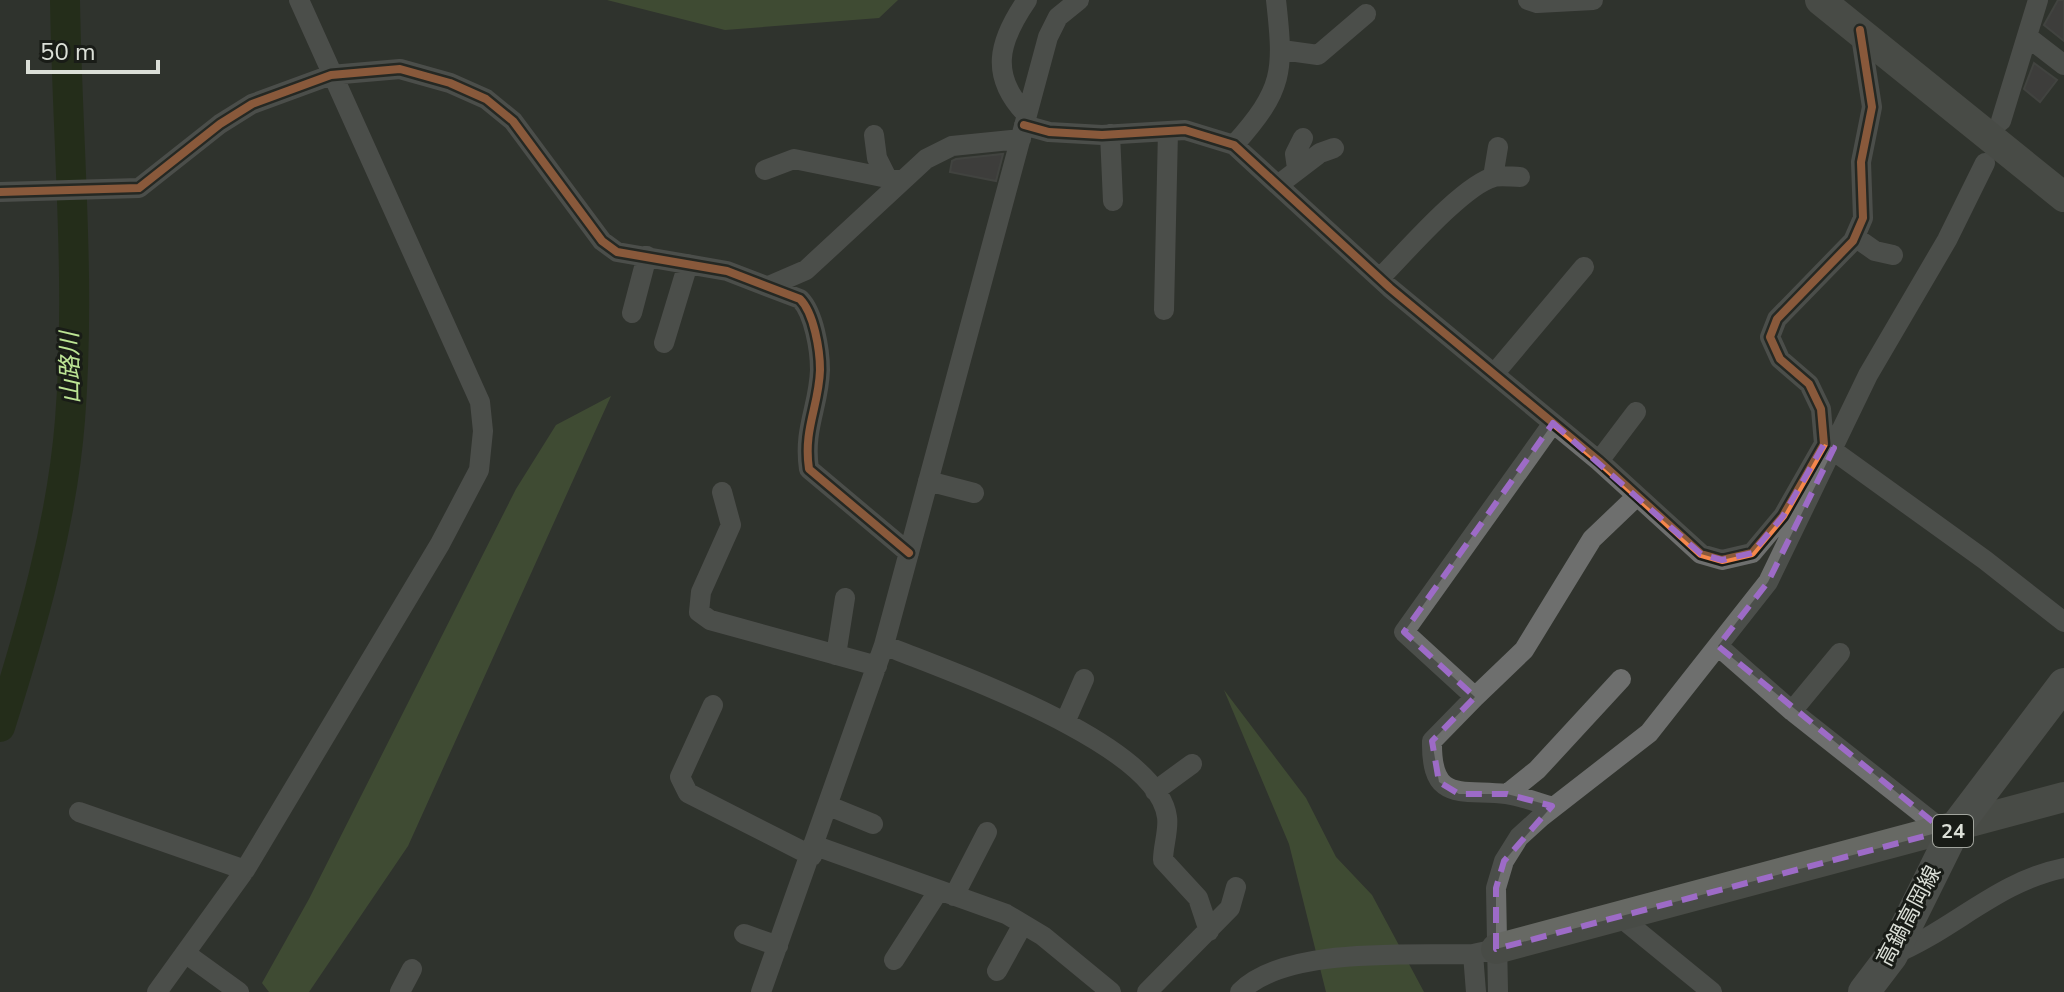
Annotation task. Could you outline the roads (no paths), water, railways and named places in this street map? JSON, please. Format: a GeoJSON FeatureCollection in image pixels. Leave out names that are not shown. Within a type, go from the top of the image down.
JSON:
{"type":"FeatureCollection","features":[{"type":"Feature","properties":{"kind":"main road","name":"高鍋高岡線"},"geometry":{"type":"LineString","coordinates":[[1864,992],[1892,955],[1949,830],[2064,684]]}},
{"type":"Feature","properties":{"kind":"street"},"geometry":{"type":"LineString","coordinates":[[157,992],[245,870],[440,544],[479,470],[483,431],[480,402],[299,0]]}},
{"type":"Feature","properties":{"kind":"street"},"geometry":{"type":"LineString","coordinates":[[1024,126],[1003,87],[1000,63],[1010,24],[1027,0]]}},
{"type":"Feature","properties":{"kind":"street"},"geometry":{"type":"LineString","coordinates":[[766,990],[778,946],[814,851],[884,645],[1048,37],[1058,17],[1079,0]]}},
{"type":"Feature","properties":{"kind":"street"},"geometry":{"type":"LineString","coordinates":[[1234,145],[1260,116],[1275,85],[1282,50],[1276,0]]}},
{"type":"Feature","properties":{"kind":"street"},"geometry":{"type":"LineString","coordinates":[[1528,0],[1537,3],[1593,0]]}},
{"type":"Feature","properties":{"kind":"street"},"geometry":{"type":"LineString","coordinates":[[2001,121],[2029,38],[2038,0]]}},
{"type":"Feature","properties":{"kind":"street"},"geometry":{"type":"LineString","coordinates":[[1826,2],[2064,197]]}},
{"type":"Feature","properties":{"kind":"street"},"geometry":{"type":"LineString","coordinates":[[1282,50],[1318,55],[1366,14]]}},
{"type":"Feature","properties":{"kind":"street"},"geometry":{"type":"LineString","coordinates":[[1476,992],[1496,888],[1504,861],[1519,837],[1638,745],[1718,646],[1768,582],[1829,446],[1821,409],[1809,384],[1780,359],[1770,337],[1777,319],[1855,237],[1863,218],[1861,162],[1872,107],[1860,30]]}},
{"type":"Feature","properties":{"kind":"street"},"geometry":{"type":"LineString","coordinates":[[2029,38],[2064,65]]}},
{"type":"Feature","properties":{"kind":"street"},"geometry":{"type":"LineString","coordinates":[[0,192],[139,188],[220,124],[252,104],[331,75],[400,69],[450,83],[486,99],[513,121],[602,241],[617,252],[727,271],[800,299],[808,307],[820,370],[805,442],[809,469],[909,553]]}},
{"type":"Feature","properties":{"kind":"street"},"geometry":{"type":"LineString","coordinates":[[769,286],[806,270],[895,180],[952,146],[1024,126],[1049,132],[1110,134],[1185,130],[1234,145],[1380,278],[1599,461],[1701,554],[1722,560],[1752,553],[1783,516],[1829,446],[1947,240],[1985,163]]}},
{"type":"Feature","properties":{"kind":"street"},"geometry":{"type":"LineString","coordinates":[[1164,310],[1168,131]]}},
{"type":"Feature","properties":{"kind":"street"},"geometry":{"type":"LineString","coordinates":[[1110,134],[1113,201]]}},
{"type":"Feature","properties":{"kind":"street"},"geometry":{"type":"LineString","coordinates":[[874,135],[877,158],[895,180]]}},
{"type":"Feature","properties":{"kind":"street"},"geometry":{"type":"LineString","coordinates":[[1297,168],[1295,154],[1303,138]]}},
{"type":"Feature","properties":{"kind":"street"},"geometry":{"type":"LineString","coordinates":[[1493,177],[1498,147]]}},
{"type":"Feature","properties":{"kind":"street"},"geometry":{"type":"LineString","coordinates":[[1278,185],[1297,168],[1334,148]]}},
{"type":"Feature","properties":{"kind":"street"},"geometry":{"type":"LineString","coordinates":[[765,170],[794,159],[895,180]]}},
{"type":"Feature","properties":{"kind":"street"},"geometry":{"type":"LineString","coordinates":[[1380,278],[1444,212],[1493,177],[1520,177]]}},
{"type":"Feature","properties":{"kind":"street"},"geometry":{"type":"LineString","coordinates":[[1855,237],[1875,251],[1893,255]]}},
{"type":"Feature","properties":{"kind":"street"},"geometry":{"type":"LineString","coordinates":[[632,313],[647,256]]}},
{"type":"Feature","properties":{"kind":"street"},"geometry":{"type":"LineString","coordinates":[[664,343],[688,264]]}},
{"type":"Feature","properties":{"kind":"street"},"geometry":{"type":"LineString","coordinates":[[1494,374],[1584,267]]}},
{"type":"Feature","properties":{"kind":"street"},"geometry":{"type":"LineString","coordinates":[[1599,461],[1636,412]]}},
{"type":"Feature","properties":{"kind":"street"},"geometry":{"type":"LineString","coordinates":[[1475,697],[1404,632],[1553,423]]}},
{"type":"Feature","properties":{"kind":"street"},"geometry":{"type":"LineString","coordinates":[[1829,446],[2064,622]]}},
{"type":"Feature","properties":{"kind":"street"},"geometry":{"type":"LineString","coordinates":[[928,481],[974,493]]}},
{"type":"Feature","properties":{"kind":"street"},"geometry":{"type":"LineString","coordinates":[[722,492],[731,525],[701,592],[699,612],[710,620],[877,666]]}},
{"type":"Feature","properties":{"kind":"street"},"geometry":{"type":"LineString","coordinates":[[1554,807],[1507,794],[1459,794],[1439,782],[1432,765],[1432,741],[1524,650],[1592,539],[1637,496]]}},
{"type":"Feature","properties":{"kind":"street"},"geometry":{"type":"LineString","coordinates":[[836,655],[845,598]]}},
{"type":"Feature","properties":{"kind":"street"},"geometry":{"type":"LineString","coordinates":[[884,645],[1066,720],[1119,757],[1155,791],[1167,816],[1163,860],[1198,898],[1209,931]]}},
{"type":"Feature","properties":{"kind":"street"},"geometry":{"type":"LineString","coordinates":[[1718,646],[1792,711],[1949,830]]}},
{"type":"Feature","properties":{"kind":"street"},"geometry":{"type":"LineString","coordinates":[[1792,711],[1840,653]]}},
{"type":"Feature","properties":{"kind":"street"},"geometry":{"type":"LineString","coordinates":[[1066,720],[1084,679]]}},
{"type":"Feature","properties":{"kind":"street"},"geometry":{"type":"LineString","coordinates":[[1507,794],[1537,770],[1621,679]]}},
{"type":"Feature","properties":{"kind":"street"},"geometry":{"type":"LineString","coordinates":[[713,705],[680,777],[688,793],[814,851],[1006,914],[1043,936],[1111,992]]}},
{"type":"Feature","properties":{"kind":"street"},"geometry":{"type":"LineString","coordinates":[[1155,791],[1192,764]]}},
{"type":"Feature","properties":{"kind":"street"},"geometry":{"type":"LineString","coordinates":[[1240,992],[1280,967],[1312,960],[1485,951],[2064,797]]}},
{"type":"Feature","properties":{"kind":"street"},"geometry":{"type":"LineString","coordinates":[[829,806],[873,824]]}},
{"type":"Feature","properties":{"kind":"street"},"geometry":{"type":"LineString","coordinates":[[79,812],[245,870]]}},
{"type":"Feature","properties":{"kind":"street"},"geometry":{"type":"LineString","coordinates":[[894,960],[947,893],[987,832]]}},
{"type":"Feature","properties":{"kind":"street"},"geometry":{"type":"LineString","coordinates":[[1892,955],[1919,944],[1989,898],[2038,873],[2064,868]]}},
{"type":"Feature","properties":{"kind":"street"},"geometry":{"type":"LineString","coordinates":[[1147,992],[1230,908],[1236,887]]}},
{"type":"Feature","properties":{"kind":"street"},"geometry":{"type":"LineString","coordinates":[[1619,916],[1712,992]]}},
{"type":"Feature","properties":{"kind":"street"},"geometry":{"type":"LineString","coordinates":[[997,971],[1023,924]]}},
{"type":"Feature","properties":{"kind":"street"},"geometry":{"type":"LineString","coordinates":[[744,934],[778,946]]}},
{"type":"Feature","properties":{"kind":"street"},"geometry":{"type":"LineString","coordinates":[[1485,951],[1498,992]]}},
{"type":"Feature","properties":{"kind":"street"},"geometry":{"type":"LineString","coordinates":[[185,953],[239,992]]}},
{"type":"Feature","properties":{"kind":"street"},"geometry":{"type":"LineString","coordinates":[[400,992],[412,969]]}},
{"type":"Feature","properties":{"kind":"waterway","name":"山路川"},"geometry":{"type":"LineString","coordinates":[[0,727],[53,537],[70,420],[74,262],[65,0]]}}]}
